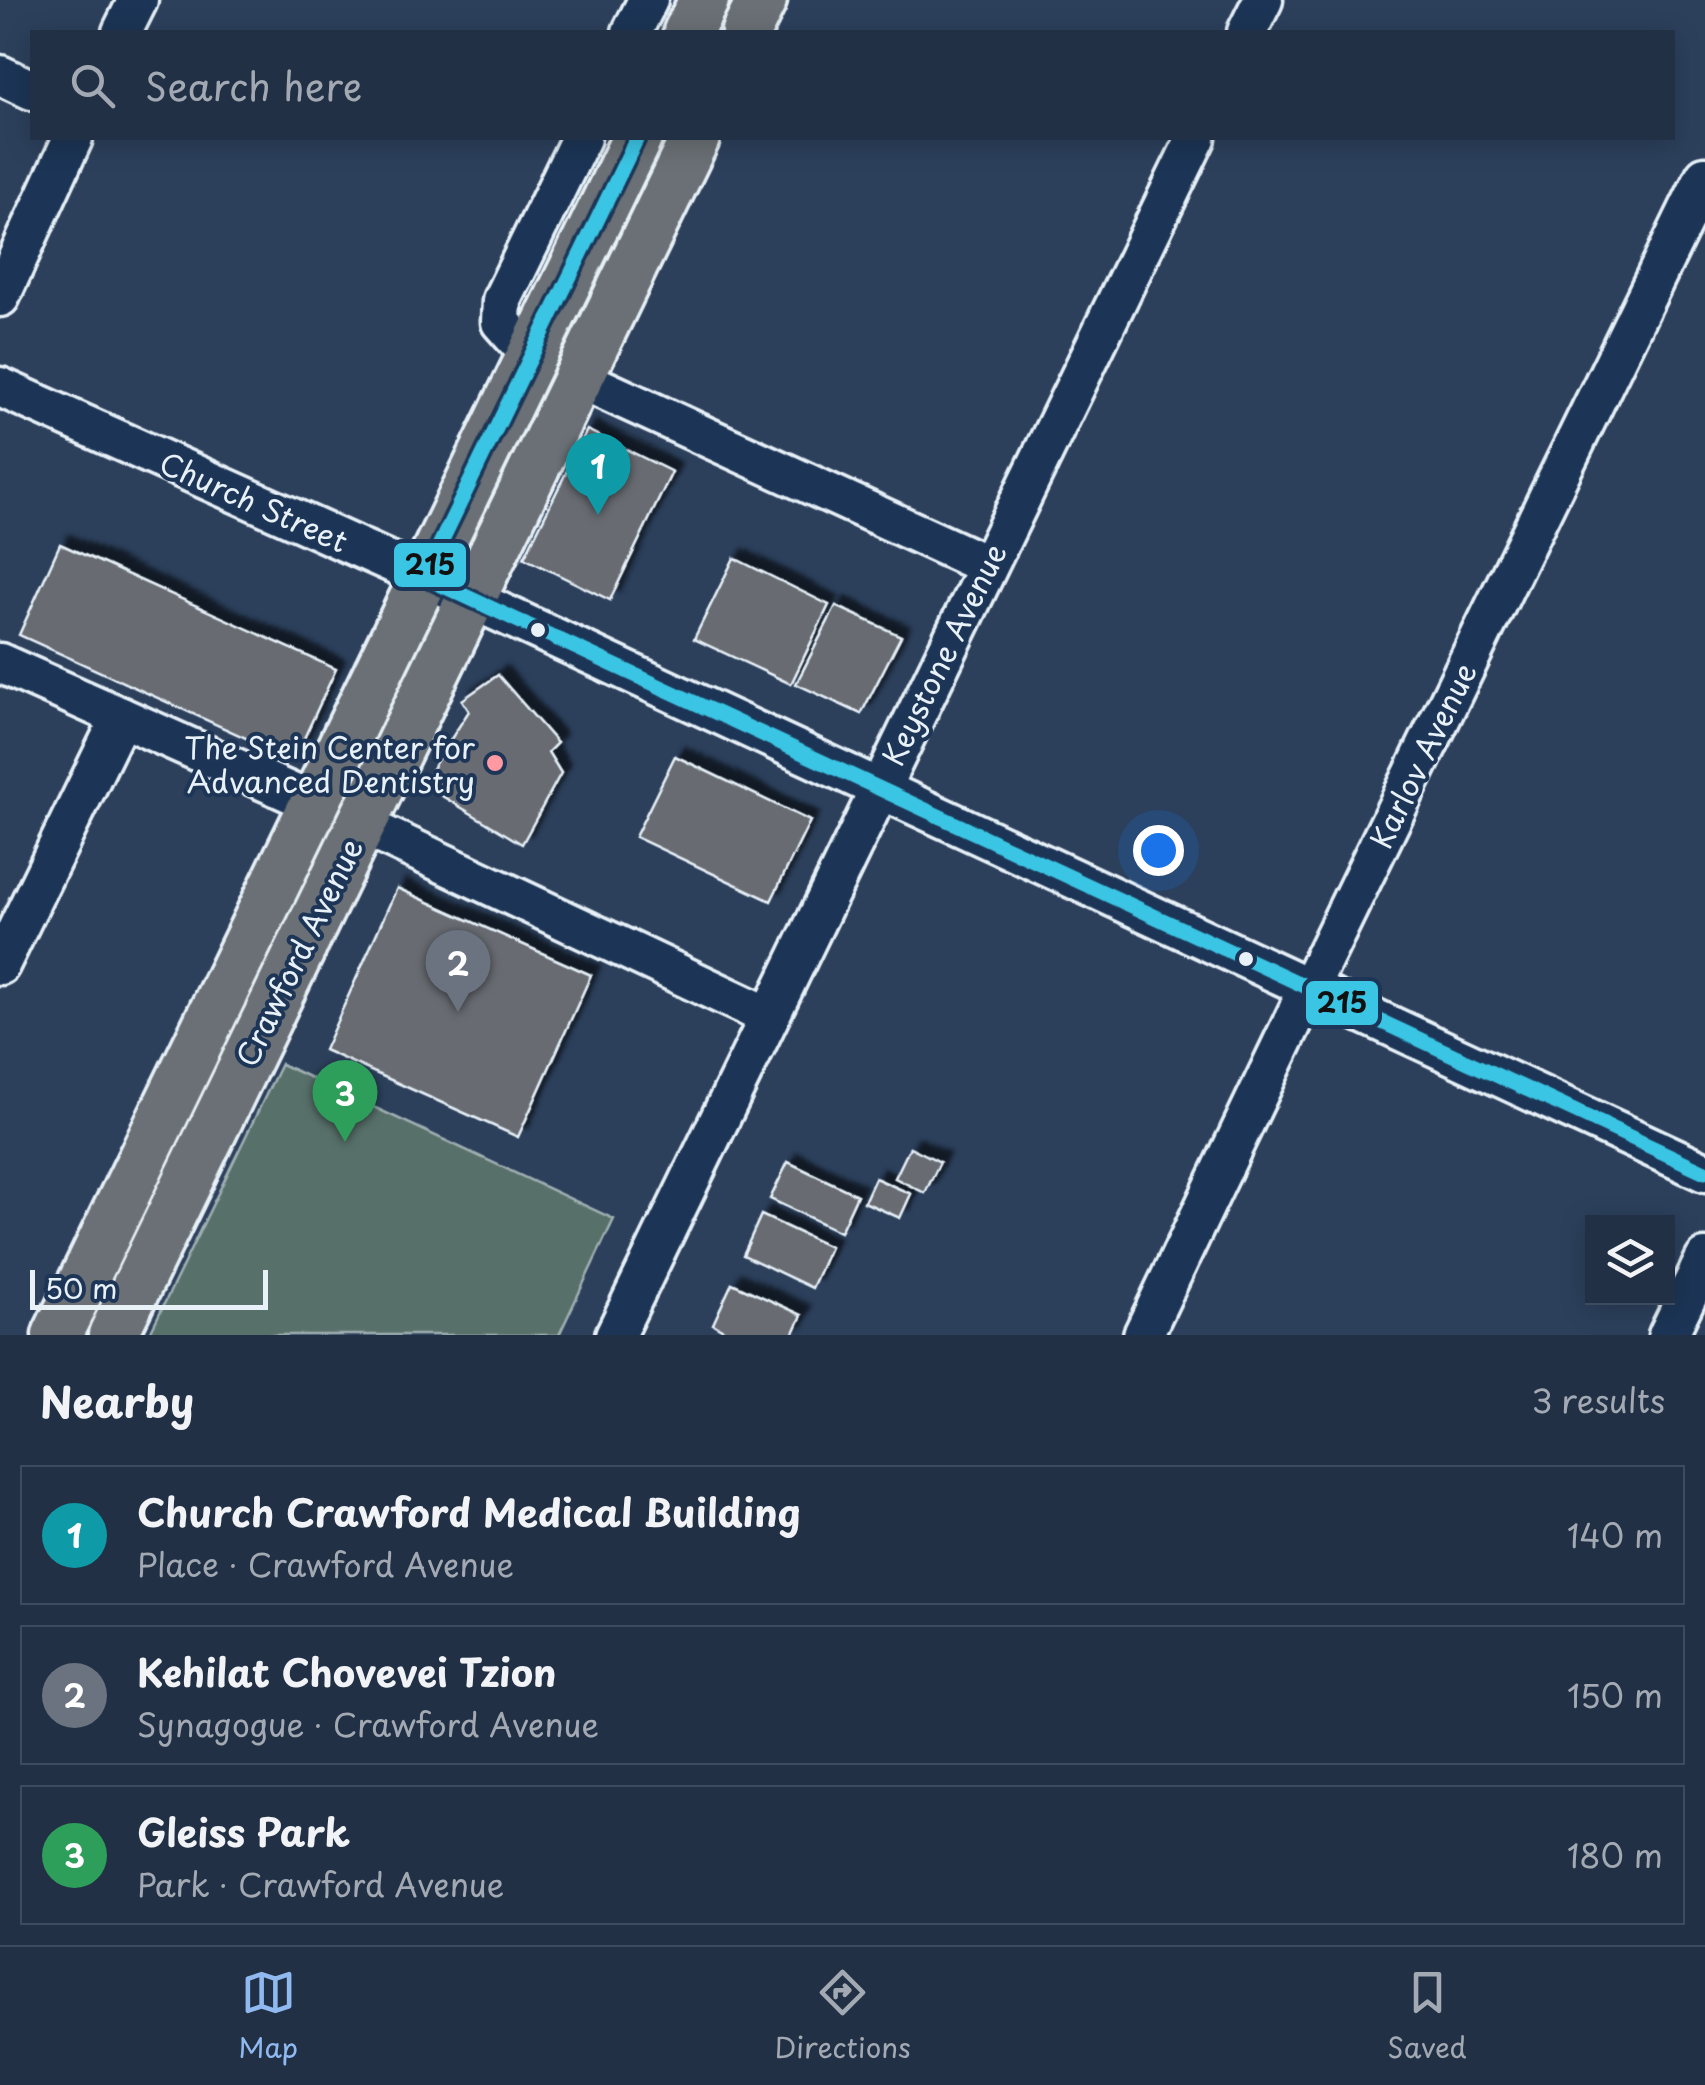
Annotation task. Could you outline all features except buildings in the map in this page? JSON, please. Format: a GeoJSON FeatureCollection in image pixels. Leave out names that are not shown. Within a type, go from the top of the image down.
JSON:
{"type":"FeatureCollection","features":[{"type":"Feature","properties":{"kind":"main road"},"geometry":{"type":"LineString","coordinates":[[689,30],[704,0]]}},
{"type":"Feature","properties":{"kind":"main road"},"geometry":{"type":"LineString","coordinates":[[747,30],[762,0]]}},
{"type":"Feature","properties":{"kind":"main road","name":"Crawford Avenue"},"geometry":{"type":"LineString","coordinates":[[56,1335],[636,140]]}},
{"type":"Feature","properties":{"kind":"main road","name":"Crawford Avenue"},"geometry":{"type":"LineString","coordinates":[[112,1335],[694,140]]}},
{"type":"Feature","properties":{"kind":"street"},"geometry":{"type":"LineString","coordinates":[[123,30],[138,0]]}},
{"type":"Feature","properties":{"kind":"street"},"geometry":{"type":"LineString","coordinates":[[633,30],[648,0]]}},
{"type":"Feature","properties":{"kind":"street"},"geometry":{"type":"LineString","coordinates":[[1248,30],[1263,0]]}},
{"type":"Feature","properties":{"kind":"street"},"geometry":{"type":"LineString","coordinates":[[0,75],[30,89]]}},
{"type":"Feature","properties":{"kind":"street"},"geometry":{"type":"LineString","coordinates":[[0,297],[71,140]]}},
{"type":"Feature","properties":{"kind":"street"},"geometry":{"type":"LineString","coordinates":[[531,356],[501,322],[502,300],[580,140]]}},
{"type":"Feature","properties":{"kind":"street","name":"Keystone Avenue"},"geometry":{"type":"LineString","coordinates":[[615,1335],[1195,140]]}},
{"type":"Feature","properties":{"kind":"street","name":"Karlov Avenue"},"geometry":{"type":"LineString","coordinates":[[1143,1335],[1705,176]]}},
{"type":"Feature","properties":{"kind":"street"},"geometry":{"type":"LineString","coordinates":[[578,378],[986,566]]}},
{"type":"Feature","properties":{"kind":"street","name":"Church Street"},"geometry":{"type":"LineString","coordinates":[[4,400],[424,577],[1705,1172]]}},
{"type":"Feature","properties":{"kind":"street"},"geometry":{"type":"LineString","coordinates":[[0,663],[314,803]]}},
{"type":"Feature","properties":{"kind":"street"},"geometry":{"type":"LineString","coordinates":[[0,965],[121,717]]}},
{"type":"Feature","properties":{"kind":"street"},"geometry":{"type":"LineString","coordinates":[[360,824],[768,1016]]}},
{"type":"Feature","properties":{"kind":"street"},"geometry":{"type":"LineString","coordinates":[[1668,1335],[1705,1259]]}},
{"type":"Feature","properties":{"kind":"green space"},"geometry":{"type":"Polygon","coordinates":[[[281,1064],[614,1219],[559,1335],[149,1335],[281,1064]]]}},
{"type":"Feature","properties":{"kind":"transit line","name":"215"},"geometry":{"type":"LineString","coordinates":[[636,140],[424,577],[1705,1172]]}},
{"type":"Feature","properties":{"kind":"place","name":"Church Crawford Medical Building"},"geometry":{"type":"Point","coordinates":[598,515]}},
{"type":"Feature","properties":{"kind":"place","name":"The Stein Center for Advanced Dentistry"},"geometry":{"type":"Point","coordinates":[495,763]}},
{"type":"Feature","properties":{"kind":"place","name":"Kehilat Chovevei Tzion"},"geometry":{"type":"Point","coordinates":[458,1012]}},
{"type":"Feature","properties":{"kind":"place","name":"Gleiss Park"},"geometry":{"type":"Point","coordinates":[345,1142]}}]}
